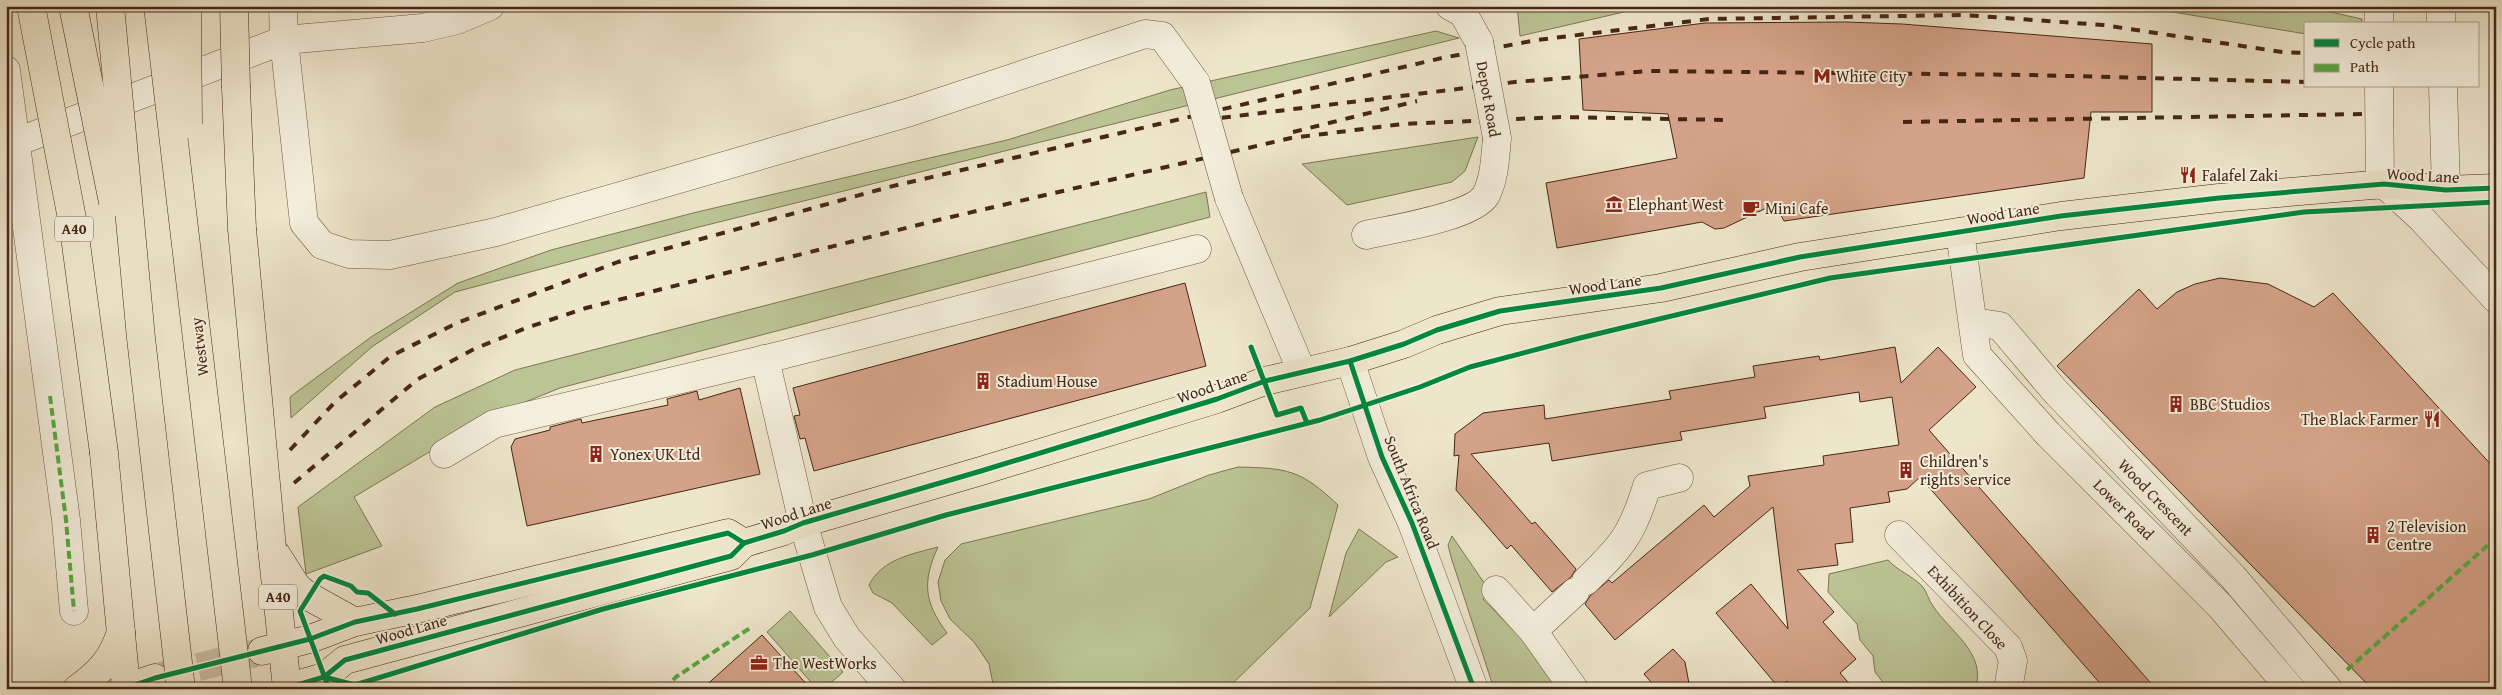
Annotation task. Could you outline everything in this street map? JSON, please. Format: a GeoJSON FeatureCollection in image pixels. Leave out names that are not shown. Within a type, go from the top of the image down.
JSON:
{"type":"FeatureCollection","features":[{"type":"Feature","properties":{"kind":"main road","name":"A40"},"geometry":{"type":"LineString","coordinates":[[31,6],[74,228],[104,454],[125,688]]}},
{"type":"Feature","properties":{"kind":"main road","name":"A40"},"geometry":{"type":"LineString","coordinates":[[73,6],[141,338]]}},
{"type":"Feature","properties":{"kind":"main road","name":"A40"},"geometry":{"type":"LineString","coordinates":[[110,6],[141,338],[182,689]]}},
{"type":"Feature","properties":{"kind":"main road","name":"Westway"},"geometry":{"type":"LineString","coordinates":[[158,6],[238,689]]}},
{"type":"Feature","properties":{"kind":"main road"},"geometry":{"type":"LineString","coordinates":[[187,6],[189,266]]}},
{"type":"Feature","properties":{"kind":"main road","name":"A40"},"geometry":{"type":"LineString","coordinates":[[234,6],[242,229],[272,548],[273,649],[287,688]]}},
{"type":"Feature","properties":{"kind":"main road","name":"Wood Lane"},"geometry":{"type":"LineString","coordinates":[[287,688],[324,676],[345,660],[731,556],[744,543],[803,523],[1217,399],[1265,381],[1350,360],[1500,311],[1661,288],[1800,257],[2061,216],[2219,198],[2382,185],[2446,190],[2496,188]]}},
{"type":"Feature","properties":{"kind":"main road","name":"Wood Lane"},"geometry":{"type":"LineString","coordinates":[[273,649],[355,622],[417,609],[728,533],[744,543]]}},
{"type":"Feature","properties":{"kind":"main road"},"geometry":{"type":"LineString","coordinates":[[272,548],[297,587],[308,596],[355,622]]}},
{"type":"Feature","properties":{"kind":"main road","name":"A40"},"geometry":{"type":"LineString","coordinates":[[77,689],[97,675],[115,651],[121,632]]}},
{"type":"Feature","properties":{"kind":"main road"},"geometry":{"type":"LineString","coordinates":[[125,688],[155,678]]}},
{"type":"Feature","properties":{"kind":"street"},"geometry":{"type":"LineString","coordinates":[[283,6],[284,40],[304,223],[322,245],[349,254],[390,255],[496,232],[910,112],[1145,34],[1162,36],[1196,83],[1229,198],[1302,372]]}},
{"type":"Feature","properties":{"kind":"street"},"geometry":{"type":"LineString","coordinates":[[12,144],[284,40],[423,28],[457,20],[490,6]]}},
{"type":"Feature","properties":{"kind":"street"},"geometry":{"type":"LineString","coordinates":[[2379,6],[2379,22]]}},
{"type":"Feature","properties":{"kind":"street"},"geometry":{"type":"LineString","coordinates":[[2441,6],[2441,22]]}},
{"type":"Feature","properties":{"kind":"street","name":"Depot Road"},"geometry":{"type":"LineString","coordinates":[[1366,235],[1450,216],[1470,207],[1485,196],[1494,174],[1497,138],[1479,42],[1459,8]]}},
{"type":"Feature","properties":{"kind":"street"},"geometry":{"type":"LineString","coordinates":[[6,70],[12,144],[50,396],[66,520],[74,612]]}},
{"type":"Feature","properties":{"kind":"street"},"geometry":{"type":"LineString","coordinates":[[2379,88],[2382,185],[2422,218],[2496,299]]}},
{"type":"Feature","properties":{"kind":"street"},"geometry":{"type":"LineString","coordinates":[[2443,88],[2446,190]]}},
{"type":"Feature","properties":{"kind":"street","name":"Lower Road"},"geometry":{"type":"LineString","coordinates":[[1960,232],[1974,322],[1977,355],[2048,434],[2220,606],[2291,689]]}},
{"type":"Feature","properties":{"kind":"street"},"geometry":{"type":"LineString","coordinates":[[444,454],[494,424],[765,359],[1197,248]]}},
{"type":"Feature","properties":{"kind":"street","name":"Wood Crescent"},"geometry":{"type":"LineString","coordinates":[[1974,322],[2000,326],[2055,391],[2233,577],[2328,689]]}},
{"type":"Feature","properties":{"kind":"street"},"geometry":{"type":"LineString","coordinates":[[765,359],[803,523],[828,607],[847,638],[892,689]]}},
{"type":"Feature","properties":{"kind":"street","name":"South Africa Road"},"geometry":{"type":"LineString","coordinates":[[1350,360],[1382,457],[1412,523],[1474,689]]}},
{"type":"Feature","properties":{"kind":"street"},"geometry":{"type":"LineString","coordinates":[[1533,632],[1618,549],[1630,533],[1647,486],[1679,478]]}},
{"type":"Feature","properties":{"kind":"street","name":"Exhibition Close"},"geometry":{"type":"LineString","coordinates":[[1900,535],[2008,647],[2013,661],[2008,689]]}},
{"type":"Feature","properties":{"kind":"street"},"geometry":{"type":"LineString","coordinates":[[1496,590],[1533,632],[1574,689]]}},
{"type":"Feature","properties":{"kind":"green space"},"geometry":{"type":"Polygon","coordinates":[[[1517,6],[1650,6],[1520,36],[1517,6]]]}},
{"type":"Feature","properties":{"kind":"green space"},"geometry":{"type":"Polygon","coordinates":[[[2136,6],[2303,6],[2362,19],[2362,22],[2304,22],[2304,34],[2136,6]]]}},
{"type":"Feature","properties":{"kind":"green space"},"geometry":{"type":"Polygon","coordinates":[[[1436,31],[1459,38],[695,228],[455,292],[373,346],[291,418],[290,397],[371,337],[458,283],[551,250],[697,212],[1007,140],[1170,90],[1436,31]]]}},
{"type":"Feature","properties":{"kind":"green space"},"geometry":{"type":"Polygon","coordinates":[[[1478,137],[1465,171],[1452,182],[1347,205],[1302,164],[1478,137]]]}},
{"type":"Feature","properties":{"kind":"green space"},"geometry":{"type":"Polygon","coordinates":[[[1206,192],[1210,217],[560,388],[488,417],[354,497],[382,546],[306,574],[298,507],[435,407],[515,370],[1206,192]]]}},
{"type":"Feature","properties":{"kind":"green space"},"geometry":{"type":"Polygon","coordinates":[[[1238,467],[1270,468],[1293,473],[1314,484],[1338,505],[1310,608],[1227,689],[994,689],[989,664],[974,642],[950,619],[941,601],[938,582],[945,560],[961,544],[1149,499],[1209,475],[1238,467]]]}},
{"type":"Feature","properties":{"kind":"green space"},"geometry":{"type":"Polygon","coordinates":[[[1359,529],[1398,557],[1386,562],[1329,617],[1346,553],[1359,529]]]}},
{"type":"Feature","properties":{"kind":"green space"},"geometry":{"type":"Polygon","coordinates":[[[1452,536],[1491,593],[1483,599],[1528,645],[1560,689],[1494,689],[1451,557],[1448,545],[1452,536]]]}},
{"type":"Feature","properties":{"kind":"green space"},"geometry":{"type":"Polygon","coordinates":[[[938,547],[929,571],[928,592],[939,622],[947,633],[932,645],[892,603],[873,593],[869,585],[875,576],[890,563],[908,555],[938,547]]]}},
{"type":"Feature","properties":{"kind":"green space"},"geometry":{"type":"Polygon","coordinates":[[[1888,560],[1922,586],[1933,606],[1972,654],[1978,676],[1975,689],[1888,689],[1875,672],[1873,656],[1860,640],[1857,624],[1828,592],[1829,574],[1888,560]]]}},
{"type":"Feature","properties":{"kind":"green space"},"geometry":{"type":"Polygon","coordinates":[[[790,611],[843,672],[824,689],[817,689],[767,632],[790,611]]]}},
{"type":"Feature","properties":{"kind":"building"},"geometry":{"type":"Polygon","coordinates":[[[1846,22],[1902,24],[2152,44],[2152,112],[2091,112],[2084,178],[1784,221],[1775,204],[1724,228],[1715,229],[1702,222],[1557,248],[1546,183],[1677,158],[1668,114],[1583,110],[1579,39],[1705,23],[1846,22]]]}},
{"type":"Feature","properties":{"kind":"building"},"geometry":{"type":"Polygon","coordinates":[[[2220,278],[2268,284],[2314,307],[2333,293],[2496,470],[2496,689],[2372,689],[2057,366],[2139,289],[2157,309],[2177,292],[2195,284],[2220,278]]]}},
{"type":"Feature","properties":{"kind":"building","name":"Stadium House"},"geometry":{"type":"Polygon","coordinates":[[[1185,283],[1206,366],[814,471],[805,438],[800,439],[794,416],[800,415],[793,388],[1185,283]]]}},
{"type":"Feature","properties":{"kind":"building"},"geometry":{"type":"Polygon","coordinates":[[[1895,347],[1901,383],[1938,347],[1976,387],[1929,430],[2156,689],[2105,689],[1920,477],[1907,489],[1888,492],[1890,502],[1850,508],[1853,542],[1835,544],[1838,565],[1797,570],[1834,612],[1823,622],[1856,659],[1840,673],[1854,689],[1794,689],[1787,681],[1779,688],[1716,613],[1751,584],[1788,629],[1773,507],[1615,640],[1585,604],[1590,596],[1609,580],[1612,583],[1704,505],[1714,517],[1750,486],[1748,476],[1824,465],[1823,456],[1899,445],[1892,397],[1860,402],[1859,392],[1764,407],[1766,418],[1680,432],[1682,440],[1552,461],[1549,443],[1471,454],[1532,524],[1535,522],[1576,569],[1571,577],[1552,592],[1511,545],[1507,549],[1456,490],[1459,455],[1454,456],[1455,434],[1483,413],[1544,405],[1545,419],[1671,399],[1669,391],[1755,377],[1753,366],[1819,356],[1820,360],[1895,347]]]}},
{"type":"Feature","properties":{"kind":"building","name":"Yonex UK Ltd"},"geometry":{"type":"Polygon","coordinates":[[[740,388],[760,474],[527,526],[511,447],[515,439],[550,430],[550,427],[581,419],[582,423],[668,405],[667,399],[697,391],[699,400],[740,388]]]}},
{"type":"Feature","properties":{"kind":"building","name":"The WestWorks"},"geometry":{"type":"Polygon","coordinates":[[[762,635],[811,689],[702,689],[762,635]]]}},
{"type":"Feature","properties":{"kind":"building"},"geometry":{"type":"Polygon","coordinates":[[[1673,649],[1685,662],[1690,689],[1657,689],[1644,674],[1673,649]]]}},
{"type":"Feature","properties":{"kind":"tunnel"},"geometry":{"type":"LineString","coordinates":[[157,677],[256,653]]}},
{"type":"Feature","properties":{"kind":"railway"},"geometry":{"type":"LineString","coordinates":[[290,450],[335,402],[391,356],[457,323],[618,262],[889,187],[1442,58],[1537,40],[1709,19],[1964,15],[2103,25],[2282,52],[2304,53]]}},
{"type":"Feature","properties":{"kind":"railway"},"geometry":{"type":"LineString","coordinates":[[1204,120],[1515,82],[1649,71],[2030,75],[2304,82]]}},
{"type":"Feature","properties":{"kind":"railway"},"geometry":{"type":"LineString","coordinates":[[1293,132],[1417,101]]}},
{"type":"Feature","properties":{"kind":"railway"},"geometry":{"type":"LineString","coordinates":[[1903,122],[2362,114]]}},
{"type":"Feature","properties":{"kind":"railway"},"geometry":{"type":"LineString","coordinates":[[294,483],[418,379],[474,349],[526,328],[586,308],[938,220],[1291,138],[1403,124],[1561,117],[1726,120]]}},
{"type":"Feature","properties":{"kind":"marked path"},"geometry":{"type":"LineString","coordinates":[[50,396],[66,520],[74,611]]}},
{"type":"Feature","properties":{"kind":"marked path"},"geometry":{"type":"LineString","coordinates":[[2347,670],[2496,538]]}},
{"type":"Feature","properties":{"kind":"marked path"},"geometry":{"type":"LineString","coordinates":[[665,689],[676,677],[750,628]]}},
{"type":"Feature","properties":{"kind":"cycle path"},"geometry":{"type":"LineString","coordinates":[[284,689],[324,677],[345,660],[731,556],[744,543],[803,523],[1217,399],[1265,381],[1350,361],[1404,344],[1437,330],[1500,311],[1661,288],[1800,257],[2061,216],[2219,198],[2384,184],[2446,190],[2496,188]]}},
{"type":"Feature","properties":{"kind":"cycle path"},"geometry":{"type":"LineString","coordinates":[[324,677],[355,685],[603,609],[812,555],[946,515],[1320,420],[1420,387],[1470,367],[1580,338],[1830,278],[2304,212],[2496,202]]}},
{"type":"Feature","properties":{"kind":"cycle path"},"geometry":{"type":"LineString","coordinates":[[1251,347],[1277,415],[1301,408],[1307,423]]}},
{"type":"Feature","properties":{"kind":"cycle path"},"geometry":{"type":"LineString","coordinates":[[1350,361],[1382,457],[1412,523],[1474,689]]}},
{"type":"Feature","properties":{"kind":"cycle path"},"geometry":{"type":"LineString","coordinates":[[123,689],[155,678],[310,639],[355,622],[417,609],[728,533],[744,543]]}},
{"type":"Feature","properties":{"kind":"cycle path"},"geometry":{"type":"LineString","coordinates":[[329,689],[300,611],[320,579],[324,576],[351,586],[357,592],[368,593],[395,614]]}},
{"type":"Feature","properties":{"kind":"place","name":"White City"},"geometry":{"type":"Point","coordinates":[1822,76]}},
{"type":"Feature","properties":{"kind":"place","name":"Falafel Zaki"},"geometry":{"type":"Point","coordinates":[2188,175]}},
{"type":"Feature","properties":{"kind":"place","name":"Elephant West"},"geometry":{"type":"Point","coordinates":[1614,204]}},
{"type":"Feature","properties":{"kind":"place","name":"Mini Cafe"},"geometry":{"type":"Point","coordinates":[1751,208]}},
{"type":"Feature","properties":{"kind":"place","name":"Stadium House"},"geometry":{"type":"Point","coordinates":[983,381]}},
{"type":"Feature","properties":{"kind":"place","name":"BBC Studios"},"geometry":{"type":"Point","coordinates":[2176,404]}},
{"type":"Feature","properties":{"kind":"place","name":"The Black Farmer"},"geometry":{"type":"Point","coordinates":[2432,419]}},
{"type":"Feature","properties":{"kind":"place","name":"Yonex UK Ltd"},"geometry":{"type":"Point","coordinates":[596,454]}},
{"type":"Feature","properties":{"kind":"place","name":"Children's rights service"},"geometry":{"type":"Point","coordinates":[1906,470]}},
{"type":"Feature","properties":{"kind":"place","name":"2 Television Centre"},"geometry":{"type":"Point","coordinates":[2373,535]}},
{"type":"Feature","properties":{"kind":"place","name":"The WestWorks"},"geometry":{"type":"Point","coordinates":[759,663]}}]}
